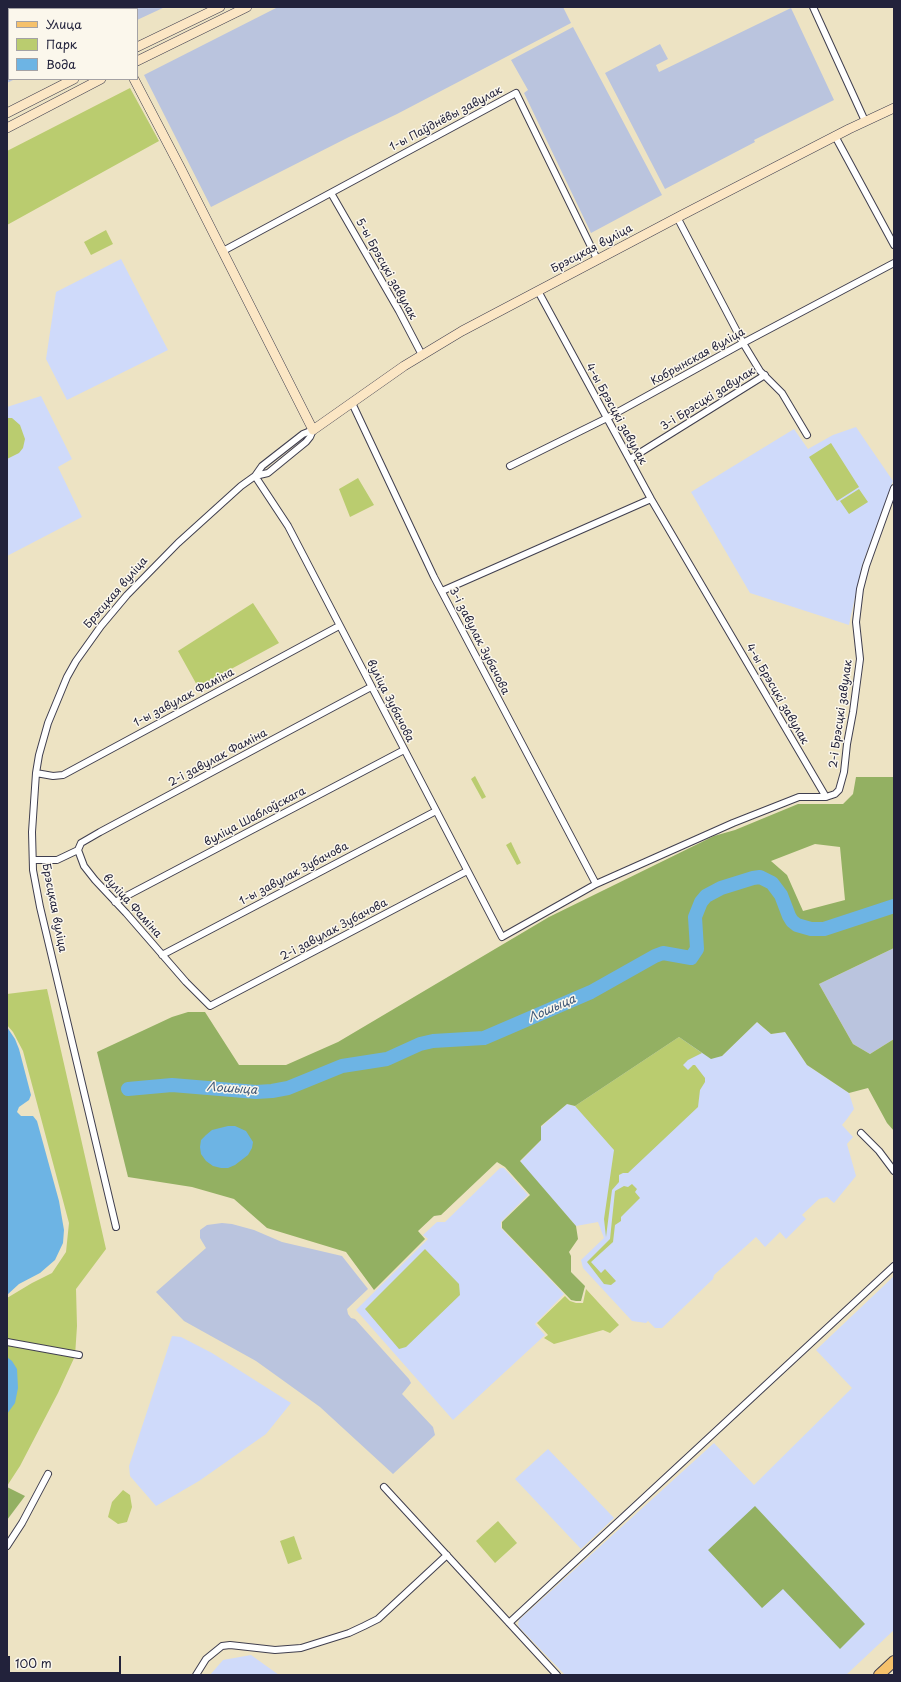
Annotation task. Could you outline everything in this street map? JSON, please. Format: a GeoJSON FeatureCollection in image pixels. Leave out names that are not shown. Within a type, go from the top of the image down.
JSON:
{"type":"FeatureCollection","features":[{"type":"Feature","properties":{"kind":"main road"},"geometry":{"type":"LineString","coordinates":[[879,1675],[894,1661]]}},
{"type":"Feature","properties":{"kind":"street"},"geometry":{"type":"LineString","coordinates":[[138,47],[220,7]]}},
{"type":"Feature","properties":{"kind":"street"},"geometry":{"type":"LineString","coordinates":[[138,59],[238,9],[247,7]]}},
{"type":"Feature","properties":{"kind":"street"},"geometry":{"type":"LineString","coordinates":[[813,7],[865,120]]}},
{"type":"Feature","properties":{"kind":"street"},"geometry":{"type":"LineString","coordinates":[[7,113],[72,80]]}},
{"type":"Feature","properties":{"kind":"street"},"geometry":{"type":"LineString","coordinates":[[7,128],[99,80]]}},
{"type":"Feature","properties":{"kind":"street"},"geometry":{"type":"LineString","coordinates":[[135,80],[313,430]]}},
{"type":"Feature","properties":{"kind":"street","name":"1-ы Паўднёвы завулак"},"geometry":{"type":"LineString","coordinates":[[223,251],[516,93],[597,259]]}},
{"type":"Feature","properties":{"kind":"street","name":"Брэсцкая вуліца"},"geometry":{"type":"LineString","coordinates":[[116,1227],[40,907],[33,860],[32,832],[36,773],[48,723],[67,677],[76,661],[101,626],[127,595],[158,562],[241,486],[255,476],[263,476],[268,473],[306,442],[313,430],[422,355],[597,259],[865,120],[894,108]]}},
{"type":"Feature","properties":{"kind":"street"},"geometry":{"type":"LineString","coordinates":[[835,136],[894,245]]}},
{"type":"Feature","properties":{"kind":"street","name":"5-ы Брэсцкі завулак"},"geometry":{"type":"LineString","coordinates":[[331,193],[399,311],[422,355]]}},
{"type":"Feature","properties":{"kind":"street","name":"3-і Брэсцкі завулак"},"geometry":{"type":"LineString","coordinates":[[630,459],[765,375],[760,371],[743,343],[677,218]]}},
{"type":"Feature","properties":{"kind":"street","name":"Кобрынская вуліца"},"geometry":{"type":"LineString","coordinates":[[510,466],[607,418],[743,343],[894,263]]}},
{"type":"Feature","properties":{"kind":"street","name":"4-ы Брэсцкі завулак"},"geometry":{"type":"LineString","coordinates":[[538,291],[651,499],[826,797]]}},
{"type":"Feature","properties":{"kind":"street"},"geometry":{"type":"LineString","coordinates":[[765,375],[782,393],[807,435]]}},
{"type":"Feature","properties":{"kind":"street","name":"3-і завулак Зубачова"},"geometry":{"type":"LineString","coordinates":[[352,403],[442,591],[596,884]]}},
{"type":"Feature","properties":{"kind":"street","name":"вуліца Зубачова"},"geometry":{"type":"LineString","coordinates":[[255,476],[288,526],[466,871],[502,937],[596,884]]}},
{"type":"Feature","properties":{"kind":"street","name":"2-і Брэсцкі завулак"},"geometry":{"type":"LineString","coordinates":[[826,797],[835,794],[839,790],[844,772],[846,744],[853,712],[860,659],[856,622],[860,589],[866,566],[894,488]]}},
{"type":"Feature","properties":{"kind":"street"},"geometry":{"type":"LineString","coordinates":[[442,591],[651,499]]}},
{"type":"Feature","properties":{"kind":"street","name":"1-ы завулак Фаміна"},"geometry":{"type":"LineString","coordinates":[[36,773],[53,776],[63,775],[339,626]]}},
{"type":"Feature","properties":{"kind":"street","name":"2-і завулак Фаміна"},"geometry":{"type":"LineString","coordinates":[[78,850],[81,843],[100,832],[371,687]]}},
{"type":"Feature","properties":{"kind":"street","name":"вуліца Шаблоўскага"},"geometry":{"type":"LineString","coordinates":[[115,902],[404,750]]}},
{"type":"Feature","properties":{"kind":"street"},"geometry":{"type":"LineString","coordinates":[[596,884],[726,826],[799,797],[826,797]]}},
{"type":"Feature","properties":{"kind":"street","name":"1-ы завулак Зубачова"},"geometry":{"type":"LineString","coordinates":[[162,955],[436,811]]}},
{"type":"Feature","properties":{"kind":"street"},"geometry":{"type":"LineString","coordinates":[[33,860],[57,860],[78,850]]}},
{"type":"Feature","properties":{"kind":"street","name":"вуліца Фаміна"},"geometry":{"type":"LineString","coordinates":[[78,850],[84,866],[95,880],[210,1006]]}},
{"type":"Feature","properties":{"kind":"street","name":"2-і завулак Зубачова"},"geometry":{"type":"LineString","coordinates":[[210,1006],[466,871]]}},
{"type":"Feature","properties":{"kind":"street"},"geometry":{"type":"LineString","coordinates":[[861,1133],[879,1151],[894,1171]]}},
{"type":"Feature","properties":{"kind":"street"},"geometry":{"type":"LineString","coordinates":[[509,1623],[894,1266]]}},
{"type":"Feature","properties":{"kind":"street"},"geometry":{"type":"LineString","coordinates":[[7,1342],[79,1355]]}},
{"type":"Feature","properties":{"kind":"street"},"geometry":{"type":"LineString","coordinates":[[7,1546],[22,1523],[48,1474]]}},
{"type":"Feature","properties":{"kind":"street"},"geometry":{"type":"LineString","coordinates":[[384,1487],[557,1675]]}},
{"type":"Feature","properties":{"kind":"street"},"geometry":{"type":"LineString","coordinates":[[196,1675],[206,1659],[222,1646],[230,1645],[275,1650],[300,1648],[349,1633],[364,1626],[378,1619],[447,1555]]}},
{"type":"Feature","properties":{"kind":"shaded area"},"geometry":{"type":"Polygon","coordinates":[[[7,7],[165,7],[138,20],[138,8],[8,8],[8,80],[13,80],[7,83],[7,7]]]}},
{"type":"Feature","properties":{"kind":"shaded area"},"geometry":{"type":"Polygon","coordinates":[[[278,7],[563,7],[571,23],[397,114],[211,207],[144,75],[278,7]]]}},
{"type":"Feature","properties":{"kind":"shaded area"},"geometry":{"type":"Polygon","coordinates":[[[791,8],[834,100],[754,140],[755,142],[665,189],[605,73],[660,44],[668,59],[656,65],[659,72],[791,8]]]}},
{"type":"Feature","properties":{"kind":"shaded area"},"geometry":{"type":"Polygon","coordinates":[[[573,27],[662,195],[591,233],[524,93],[528,90],[511,60],[573,27]]]}},
{"type":"Feature","properties":{"kind":"shaded area"},"geometry":{"type":"Polygon","coordinates":[[[121,259],[168,350],[67,400],[46,359],[56,292],[121,259]]]}},
{"type":"Feature","properties":{"kind":"shaded area"},"geometry":{"type":"Polygon","coordinates":[[[41,396],[72,459],[58,467],[82,517],[7,556],[7,407],[41,396]]]}},
{"type":"Feature","properties":{"kind":"shaded area"},"geometry":{"type":"Polygon","coordinates":[[[856,427],[893,481],[862,565],[849,625],[750,593],[691,492],[794,429],[808,449],[833,435],[856,427]]]}},
{"type":"Feature","properties":{"kind":"shaded area"},"geometry":{"type":"Polygon","coordinates":[[[894,948],[894,1039],[870,1054],[853,1044],[819,984],[894,948]]]}},
{"type":"Feature","properties":{"kind":"shaded area"},"geometry":{"type":"Polygon","coordinates":[[[757,1022],[771,1034],[785,1032],[807,1065],[849,1093],[854,1109],[842,1125],[853,1137],[847,1144],[856,1176],[834,1203],[827,1197],[819,1199],[802,1215],[806,1219],[786,1239],[780,1232],[765,1247],[756,1237],[714,1275],[713,1279],[662,1328],[655,1328],[648,1321],[646,1323],[632,1321],[583,1268],[581,1260],[604,1238],[598,1222],[576,1226],[520,1162],[541,1140],[541,1127],[567,1104],[575,1106],[679,1037],[722,1056],[757,1022]]]}},
{"type":"Feature","properties":{"kind":"shaded area"},"geometry":{"type":"Polygon","coordinates":[[[500,1168],[504,1168],[528,1195],[501,1222],[501,1228],[564,1294],[535,1324],[545,1335],[453,1420],[356,1310],[428,1239],[423,1235],[437,1222],[445,1222],[500,1168]]]}},
{"type":"Feature","properties":{"kind":"shaded area"},"geometry":{"type":"Polygon","coordinates":[[[222,1223],[254,1230],[282,1242],[342,1256],[368,1289],[347,1309],[348,1314],[351,1318],[355,1319],[409,1379],[411,1383],[402,1394],[433,1427],[435,1435],[393,1474],[320,1407],[256,1361],[184,1321],[156,1292],[206,1248],[200,1238],[200,1230],[207,1225],[222,1223]]]}},
{"type":"Feature","properties":{"kind":"shaded area"},"geometry":{"type":"Polygon","coordinates":[[[894,1276],[894,1630],[846,1675],[565,1675],[519,1627],[519,1620],[714,1443],[754,1485],[852,1388],[816,1350],[894,1276]]]}},
{"type":"Feature","properties":{"kind":"shaded area"},"geometry":{"type":"Polygon","coordinates":[[[172,1336],[181,1337],[212,1353],[291,1403],[266,1434],[199,1481],[156,1506],[130,1476],[129,1466],[172,1336]]]}},
{"type":"Feature","properties":{"kind":"shaded area"},"geometry":{"type":"Polygon","coordinates":[[[548,1449],[614,1518],[581,1549],[515,1479],[548,1449]]]}},
{"type":"Feature","properties":{"kind":"shaded area"},"geometry":{"type":"Polygon","coordinates":[[[251,1655],[279,1675],[210,1675],[223,1660],[251,1655]]]}},
{"type":"Feature","properties":{"kind":"green space"},"geometry":{"type":"Polygon","coordinates":[[[130,88],[159,141],[7,225],[7,151],[130,88]]]}},
{"type":"Feature","properties":{"kind":"green space"},"geometry":{"type":"Polygon","coordinates":[[[106,230],[113,244],[91,255],[84,242],[106,230]]]}},
{"type":"Feature","properties":{"kind":"green space"},"geometry":{"type":"Polygon","coordinates":[[[7,418],[12,418],[20,425],[25,439],[23,448],[19,453],[7,459],[7,418]]]}},
{"type":"Feature","properties":{"kind":"green space"},"geometry":{"type":"Polygon","coordinates":[[[831,443],[859,487],[837,501],[809,457],[831,443]]]}},
{"type":"Feature","properties":{"kind":"green space"},"geometry":{"type":"Polygon","coordinates":[[[358,478],[374,505],[350,517],[339,489],[358,478]]]}},
{"type":"Feature","properties":{"kind":"green space"},"geometry":{"type":"Polygon","coordinates":[[[859,489],[868,502],[849,514],[840,501],[859,489]]]}},
{"type":"Feature","properties":{"kind":"green space"},"geometry":{"type":"Polygon","coordinates":[[[253,603],[279,643],[198,687],[178,651],[253,603]]]}},
{"type":"Feature","properties":{"kind":"green space"},"geometry":{"type":"Polygon","coordinates":[[[475,776],[486,797],[482,799],[471,779],[475,776]]]}},
{"type":"Feature","properties":{"kind":"green space"},"geometry":{"type":"Polygon","coordinates":[[[856,777],[894,777],[894,948],[819,984],[853,1044],[870,1054],[894,1039],[894,1131],[887,1123],[868,1088],[849,1093],[807,1065],[785,1032],[771,1034],[757,1022],[722,1056],[711,1059],[679,1037],[575,1106],[567,1104],[541,1126],[541,1140],[520,1161],[576,1226],[578,1239],[569,1252],[571,1256],[571,1272],[585,1286],[581,1301],[571,1300],[502,1228],[502,1222],[530,1195],[505,1167],[497,1162],[441,1215],[434,1216],[418,1231],[425,1239],[374,1290],[346,1252],[267,1228],[234,1199],[192,1187],[128,1177],[97,1052],[172,1017],[188,1012],[205,1012],[239,1065],[286,1065],[338,1042],[549,917],[714,836],[735,830],[798,804],[843,804],[853,794],[856,777]],[[815,844],[771,861],[787,875],[803,911],[845,900],[840,847],[815,844]]]}},
{"type":"Feature","properties":{"kind":"green space"},"geometry":{"type":"Polygon","coordinates":[[[511,842],[521,863],[517,865],[506,845],[511,842]]]}},
{"type":"Feature","properties":{"kind":"green space"},"geometry":{"type":"Polygon","coordinates":[[[47,989],[106,1249],[76,1289],[77,1326],[75,1356],[58,1393],[20,1466],[7,1486],[7,1298],[52,1273],[66,1252],[69,1223],[23,1051],[13,1032],[7,1025],[7,994],[47,989]]]}},
{"type":"Feature","properties":{"kind":"green space"},"geometry":{"type":"Polygon","coordinates":[[[679,1037],[702,1053],[688,1060],[683,1065],[688,1070],[695,1065],[705,1078],[705,1082],[700,1090],[698,1107],[628,1173],[619,1175],[619,1182],[612,1190],[606,1237],[604,1219],[614,1150],[575,1106],[679,1037]]]}},
{"type":"Feature","properties":{"kind":"green space"},"geometry":{"type":"Polygon","coordinates":[[[632,1184],[637,1189],[635,1192],[640,1198],[621,1217],[621,1221],[615,1225],[613,1242],[591,1262],[601,1273],[605,1269],[616,1281],[611,1285],[604,1284],[587,1262],[610,1239],[615,1191],[624,1186],[628,1187],[632,1184]]]}},
{"type":"Feature","properties":{"kind":"green space"},"geometry":{"type":"Polygon","coordinates":[[[425,1249],[459,1284],[460,1295],[406,1347],[399,1349],[365,1309],[425,1249]]]}},
{"type":"Feature","properties":{"kind":"green space"},"geometry":{"type":"Polygon","coordinates":[[[586,1289],[619,1325],[610,1333],[603,1330],[554,1344],[544,1338],[548,1335],[537,1323],[565,1296],[570,1301],[583,1303],[586,1289]]]}},
{"type":"Feature","properties":{"kind":"green space"},"geometry":{"type":"Polygon","coordinates":[[[7,1487],[25,1496],[7,1520],[7,1487]]]}},
{"type":"Feature","properties":{"kind":"green space"},"geometry":{"type":"Polygon","coordinates":[[[123,1490],[130,1495],[132,1507],[127,1522],[118,1524],[108,1517],[112,1502],[123,1490]]]}},
{"type":"Feature","properties":{"kind":"green space"},"geometry":{"type":"Polygon","coordinates":[[[755,1506],[865,1624],[840,1649],[783,1589],[762,1608],[708,1550],[755,1506]]]}},
{"type":"Feature","properties":{"kind":"green space"},"geometry":{"type":"Polygon","coordinates":[[[498,1521],[517,1543],[495,1563],[476,1541],[498,1521]]]}},
{"type":"Feature","properties":{"kind":"green space"},"geometry":{"type":"Polygon","coordinates":[[[294,1536],[302,1559],[288,1564],[280,1541],[294,1536]]]}},
{"type":"Feature","properties":{"kind":"water"},"geometry":{"type":"Polygon","coordinates":[[[7,1027],[15,1039],[19,1049],[31,1095],[29,1100],[19,1107],[17,1112],[21,1116],[33,1116],[37,1121],[59,1201],[64,1230],[63,1243],[55,1260],[40,1273],[19,1284],[7,1295],[7,1027]]]}},
{"type":"Feature","properties":{"kind":"water"},"geometry":{"type":"Polygon","coordinates":[[[235,1126],[246,1131],[253,1142],[252,1148],[248,1155],[235,1165],[228,1168],[213,1166],[206,1161],[201,1154],[201,1140],[212,1130],[235,1126]]]}},
{"type":"Feature","properties":{"kind":"water"},"geometry":{"type":"Polygon","coordinates":[[[7,1357],[12,1361],[17,1369],[18,1388],[15,1403],[7,1414],[7,1357]]]}},
{"type":"Feature","properties":{"kind":"waterway","name":"Лошыца"},"geometry":{"type":"LineString","coordinates":[[128,1089],[172,1085],[256,1092],[272,1091],[288,1088],[342,1066],[387,1059],[420,1044],[433,1041],[484,1038],[591,992],[655,956],[663,953],[691,958],[697,949],[695,917],[701,902],[706,896],[721,888],[753,878],[760,877],[772,883],[781,895],[792,921],[797,925],[811,929],[824,929],[894,906]]}}]}
